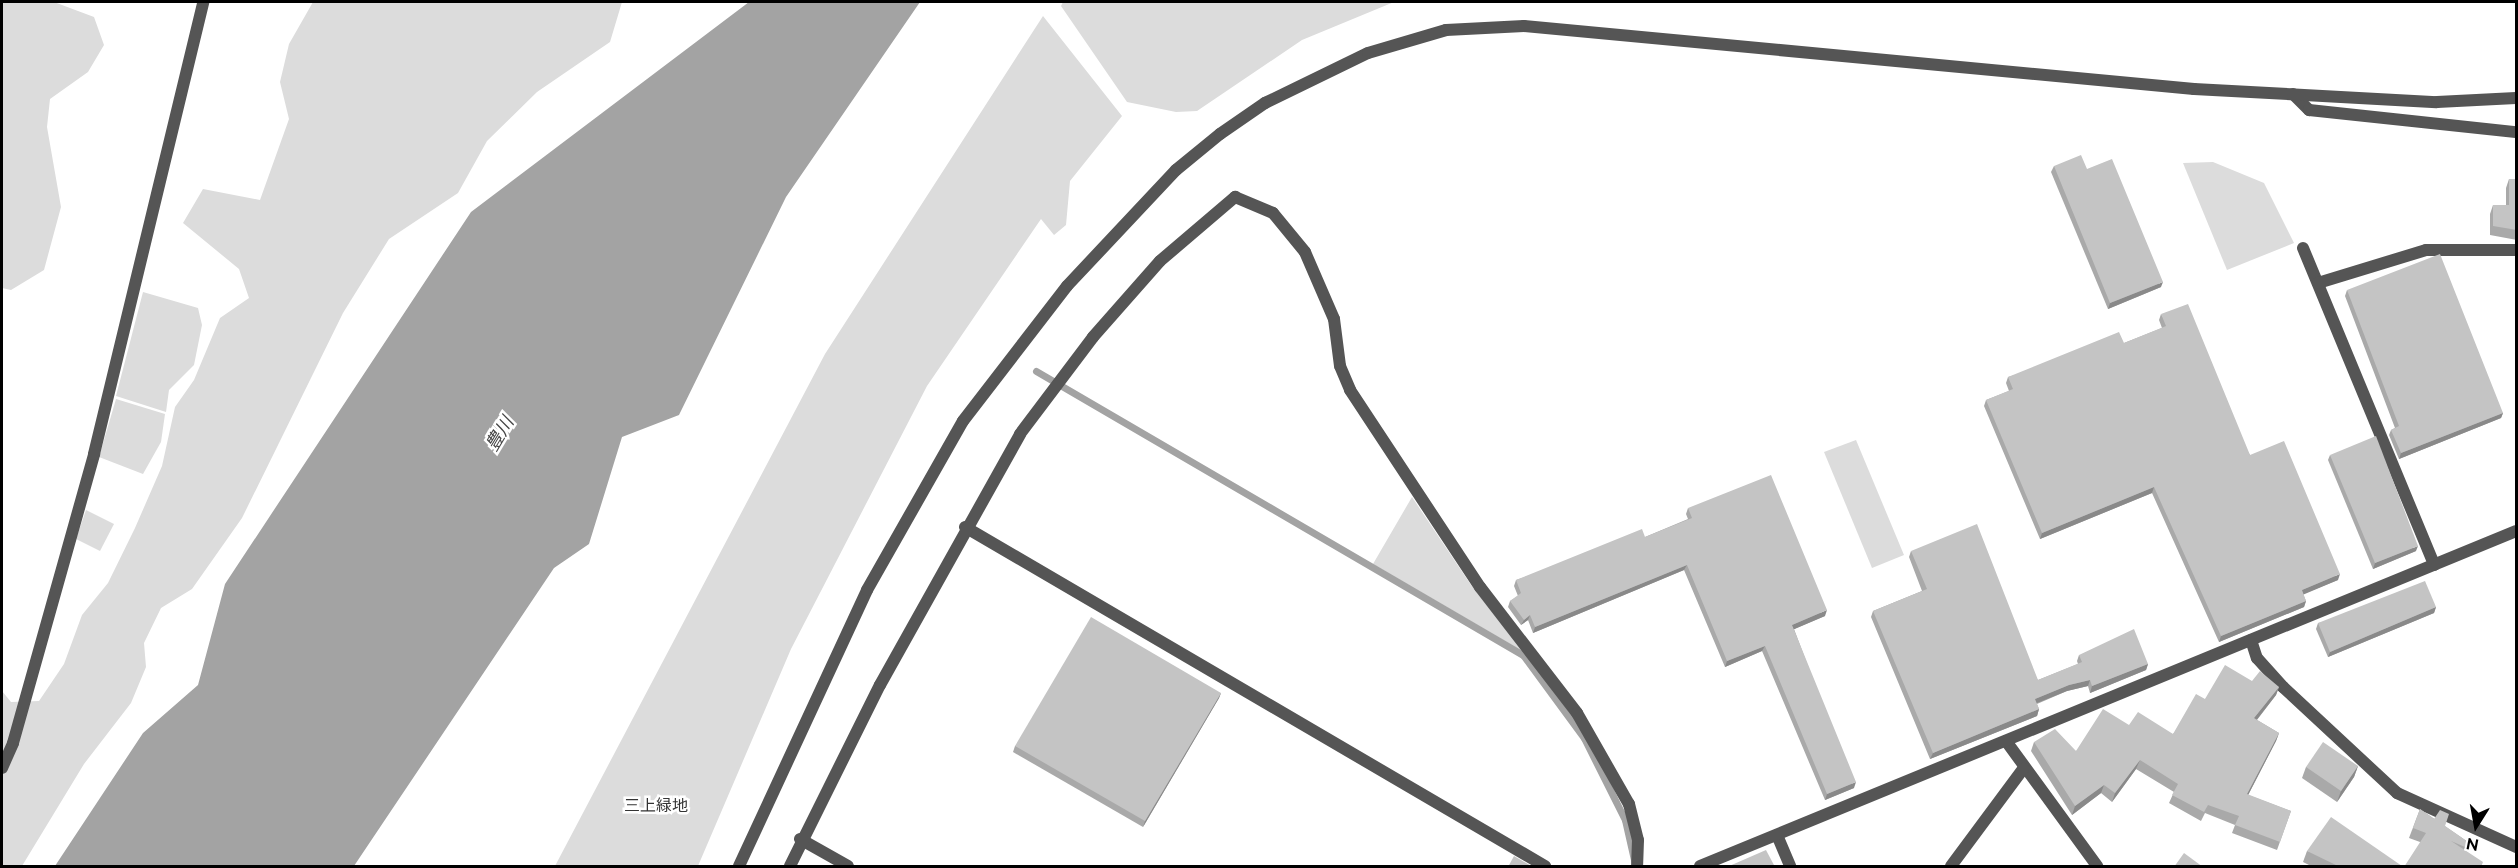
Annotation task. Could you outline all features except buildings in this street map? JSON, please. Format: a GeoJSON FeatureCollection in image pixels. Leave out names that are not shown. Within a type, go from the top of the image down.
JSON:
{"type":"FeatureCollection","features":[{"type":"Feature","properties":{"kind":"street"},"geometry":{"type":"LineString","coordinates":[[2,768],[13,743],[94,454],[203,2]]}},
{"type":"Feature","properties":{"kind":"street"},"geometry":{"type":"LineString","coordinates":[[739,867],[867,590],[963,421],[1066,286],[1176,170],[1265,103],[1320,74],[1409,38],[1446,30],[1524,26],[2293,94],[2438,102],[2517,99]]}},
{"type":"Feature","properties":{"kind":"street"},"geometry":{"type":"LineString","coordinates":[[2293,94],[2309,110],[2517,132]]}},
{"type":"Feature","properties":{"kind":"street"},"geometry":{"type":"LineString","coordinates":[[790,867],[800,839],[965,527],[1020,434],[1160,261],[1235,197],[1273,213],[1320,280],[1350,390],[1480,587],[1577,713],[1629,804],[1638,840],[1637,867]]}},
{"type":"Feature","properties":{"kind":"street"},"geometry":{"type":"LineString","coordinates":[[2303,248],[2434,565]]}},
{"type":"Feature","properties":{"kind":"street"},"geometry":{"type":"LineString","coordinates":[[2318,283],[2426,250],[2517,250]]}},
{"type":"Feature","properties":{"kind":"street"},"geometry":{"type":"LineString","coordinates":[[965,527],[1545,867]]}},
{"type":"Feature","properties":{"kind":"street"},"geometry":{"type":"LineString","coordinates":[[1700,867],[2517,531]]}},
{"type":"Feature","properties":{"kind":"street"},"geometry":{"type":"LineString","coordinates":[[2251,640],[2257,658],[2283,687],[2397,793],[2517,847]]}},
{"type":"Feature","properties":{"kind":"street"},"geometry":{"type":"LineString","coordinates":[[2006,741],[2023,769],[2097,867]]}},
{"type":"Feature","properties":{"kind":"street"},"geometry":{"type":"LineString","coordinates":[[1951,867],[2023,769]]}},
{"type":"Feature","properties":{"kind":"street"},"geometry":{"type":"LineString","coordinates":[[1777,835],[1790,867]]}},
{"type":"Feature","properties":{"kind":"street"},"geometry":{"type":"LineString","coordinates":[[800,839],[848,867]]}},
{"type":"Feature","properties":{"kind":"green space"},"geometry":{"type":"Polygon","coordinates":[[[2,2],[54,2],[94,17],[104,45],[88,72],[50,99],[47,127],[61,207],[44,270],[11,290],[2,288],[2,2]]]}},
{"type":"Feature","properties":{"kind":"green space"},"geometry":{"type":"Polygon","coordinates":[[[313,2],[622,2],[610,42],[537,92],[487,141],[458,193],[389,239],[343,313],[242,518],[192,589],[161,608],[144,643],[146,667],[131,703],[84,764],[22,866],[2,866],[2,691],[11,702],[39,701],[64,664],[82,615],[108,583],[162,466],[175,407],[194,380],[220,318],[249,298],[239,269],[183,223],[203,189],[260,200],[289,119],[280,82],[289,44],[313,2]]]}},
{"type":"Feature","properties":{"kind":"green space"},"geometry":{"type":"Polygon","coordinates":[[[1063,2],[1394,2],[1302,40],[1197,111],[1176,112],[1127,102],[1061,6],[1063,2]]]}},
{"type":"Feature","properties":{"kind":"green space","name":"三上緑地"},"geometry":{"type":"Polygon","coordinates":[[[1043,16],[1122,116],[1070,181],[1066,225],[1054,235],[1041,219],[927,386],[791,649],[698,866],[555,866],[825,354],[1043,16]]]}},
{"type":"Feature","properties":{"kind":"green space"},"geometry":{"type":"Polygon","coordinates":[[[2213,162],[2264,183],[2294,243],[2227,270],[2183,163],[2213,162]]]}},
{"type":"Feature","properties":{"kind":"green space"},"geometry":{"type":"Polygon","coordinates":[[[143,292],[198,308],[202,325],[194,365],[169,390],[166,412],[116,396],[143,292]]]}},
{"type":"Feature","properties":{"kind":"green space"},"geometry":{"type":"Polygon","coordinates":[[[116,399],[165,414],[161,442],[143,474],[99,457],[116,399]]]}},
{"type":"Feature","properties":{"kind":"green space"},"geometry":{"type":"Polygon","coordinates":[[[1856,440],[1904,555],[1872,568],[1824,452],[1856,440]]]}},
{"type":"Feature","properties":{"kind":"green space"},"geometry":{"type":"Polygon","coordinates":[[[1412,497],[1471,585],[1524,652],[1373,564],[1412,497]]]}},
{"type":"Feature","properties":{"kind":"green space"},"geometry":{"type":"Polygon","coordinates":[[[86,510],[114,524],[100,551],[76,539],[86,510]]]}},
{"type":"Feature","properties":{"kind":"water","name":"豊川"},"geometry":{"type":"Polygon","coordinates":[[[749,2],[920,2],[786,197],[679,415],[622,437],[589,544],[554,568],[354,866],[55,866],[143,733],[198,685],[225,584],[471,212],[749,2]]]}},
{"type":"Feature","properties":{"kind":"waterway"},"geometry":{"type":"LineString","coordinates":[[1036,371],[1523,655],[1584,738],[1625,820],[1635,864]]}}]}
